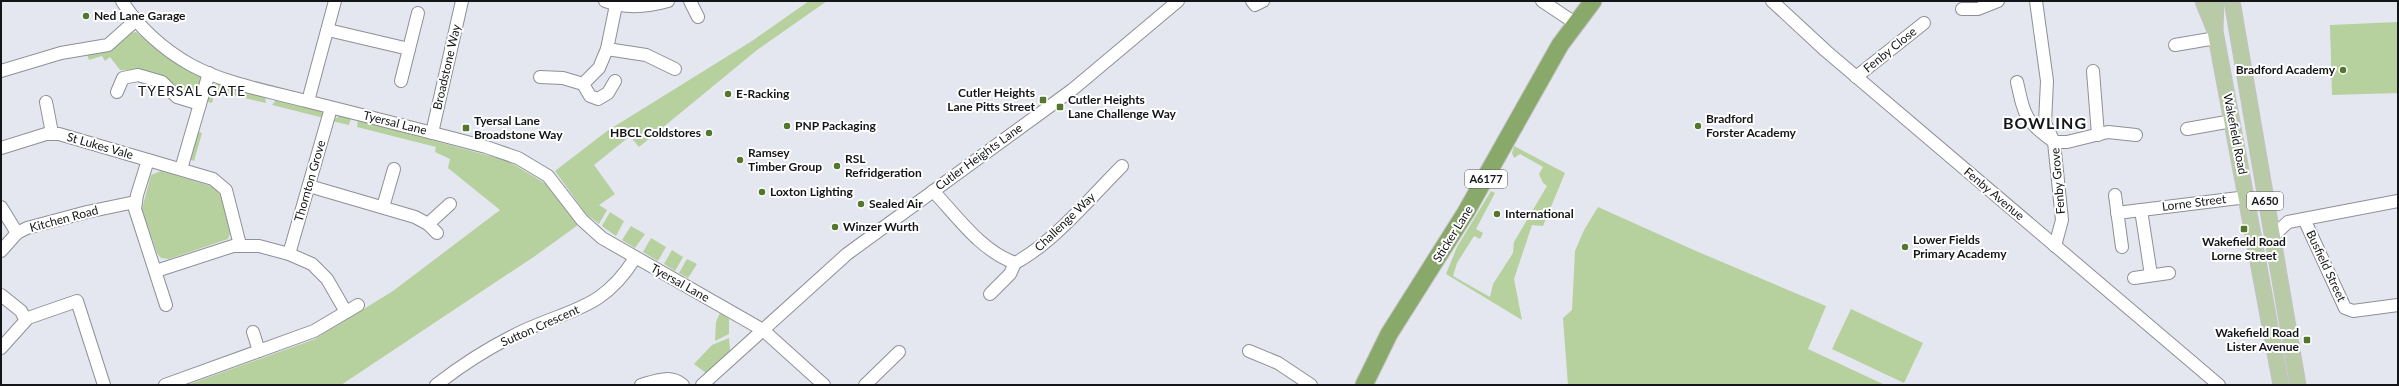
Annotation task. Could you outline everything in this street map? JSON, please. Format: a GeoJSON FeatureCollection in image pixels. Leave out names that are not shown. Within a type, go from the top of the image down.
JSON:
{"type":"FeatureCollection","features":[{"type":"Feature","properties":{"kind":"highway","name":"Sticker Lane"},"geometry":{"type":"LineString","coordinates":[[1364,385],[1389,334],[1466,212],[1560,45],[1592,1]]}},
{"type":"Feature","properties":{"kind":"main road"},"geometry":{"type":"LineString","coordinates":[[2203,1],[2215,35]]}},
{"type":"Feature","properties":{"kind":"main road","name":"Wakefield Road"},"geometry":{"type":"LineString","coordinates":[[2216,1],[2215,35],[2247,196],[2281,385]]}},
{"type":"Feature","properties":{"kind":"main road","name":"Wakefield Road"},"geometry":{"type":"LineString","coordinates":[[2233,1],[2298,385]]}},
{"type":"Feature","properties":{"kind":"street","name":"Tyersal Lane"},"geometry":{"type":"LineString","coordinates":[[122,1],[136,20],[174,54],[209,73],[251,87],[486,147],[518,158],[536,167],[554,182],[591,229],[636,258],[763,330],[824,385]]}},
{"type":"Feature","properties":{"kind":"street"},"geometry":{"type":"LineString","coordinates":[[308,101],[335,1]]}},
{"type":"Feature","properties":{"kind":"street","name":"Broadstone Way"},"geometry":{"type":"LineString","coordinates":[[432,133],[462,1]]}},
{"type":"Feature","properties":{"kind":"street"},"geometry":{"type":"LineString","coordinates":[[583,84],[598,68],[606,49],[610,3],[634,7],[668,1]]}},
{"type":"Feature","properties":{"kind":"street"},"geometry":{"type":"LineString","coordinates":[[690,1],[698,17]]}},
{"type":"Feature","properties":{"kind":"street","name":"Cutler Heights Lane"},"geometry":{"type":"LineString","coordinates":[[702,385],[847,254],[1072,90],[1178,1]]}},
{"type":"Feature","properties":{"kind":"street"},"geometry":{"type":"LineString","coordinates":[[1252,1],[1255,5],[1263,1]]}},
{"type":"Feature","properties":{"kind":"street"},"geometry":{"type":"LineString","coordinates":[[1542,1],[1575,23]]}},
{"type":"Feature","properties":{"kind":"street","name":"Fenby Avenue"},"geometry":{"type":"LineString","coordinates":[[1772,1],[1856,77],[2220,385]]}},
{"type":"Feature","properties":{"kind":"street"},"geometry":{"type":"LineString","coordinates":[[1962,9],[1978,9],[1998,1]]}},
{"type":"Feature","properties":{"kind":"street"},"geometry":{"type":"LineString","coordinates":[[2036,1],[2047,81],[2045,123],[2054,142],[2067,142],[2108,132],[2136,135]]}},
{"type":"Feature","properties":{"kind":"street"},"geometry":{"type":"LineString","coordinates":[[401,81],[418,13]]}},
{"type":"Feature","properties":{"kind":"street"},"geometry":{"type":"LineString","coordinates":[[1,71],[61,53],[108,45],[136,20]]}},
{"type":"Feature","properties":{"kind":"street","name":"Fenby Close"},"geometry":{"type":"LineString","coordinates":[[1856,77],[1924,23]]}},
{"type":"Feature","properties":{"kind":"street"},"geometry":{"type":"LineString","coordinates":[[328,30],[409,50]]}},
{"type":"Feature","properties":{"kind":"street"},"geometry":{"type":"LineString","coordinates":[[2175,45],[2215,35]]}},
{"type":"Feature","properties":{"kind":"street"},"geometry":{"type":"LineString","coordinates":[[606,49],[646,55],[675,69]]}},
{"type":"Feature","properties":{"kind":"street"},"geometry":{"type":"LineString","coordinates":[[2093,71],[2098,135]]}},
{"type":"Feature","properties":{"kind":"street"},"geometry":{"type":"LineString","coordinates":[[181,169],[209,73]]}},
{"type":"Feature","properties":{"kind":"street"},"geometry":{"type":"LineString","coordinates":[[117,92],[123,78],[138,75],[162,82],[177,97],[200,104]]}},
{"type":"Feature","properties":{"kind":"street"},"geometry":{"type":"LineString","coordinates":[[540,77],[563,78],[583,84],[590,96],[598,99],[608,93],[615,81]]}},
{"type":"Feature","properties":{"kind":"street","name":"Fenby Grove"},"geometry":{"type":"LineString","coordinates":[[2017,82],[2022,108],[2031,124],[2054,142],[2062,220],[2055,246]]}},
{"type":"Feature","properties":{"kind":"street","name":"St Lukes Vale"},"geometry":{"type":"LineString","coordinates":[[46,102],[52,133]]}},
{"type":"Feature","properties":{"kind":"street","name":"Thornton Grove"},"geometry":{"type":"LineString","coordinates":[[289,254],[331,108]]}},
{"type":"Feature","properties":{"kind":"street"},"geometry":{"type":"LineString","coordinates":[[2187,129],[2232,121]]}},
{"type":"Feature","properties":{"kind":"street","name":"St Lukes Vale"},"geometry":{"type":"LineString","coordinates":[[1,148],[52,133],[213,179],[223,185],[228,196],[240,245]]}},
{"type":"Feature","properties":{"kind":"street"},"geometry":{"type":"LineString","coordinates":[[148,160],[135,202],[136,216],[166,305]]}},
{"type":"Feature","properties":{"kind":"street","name":"Challenge Way"},"geometry":{"type":"LineString","coordinates":[[1015,263],[1031,255],[1122,166]]}},
{"type":"Feature","properties":{"kind":"street"},"geometry":{"type":"LineString","coordinates":[[383,207],[394,169]]}},
{"type":"Feature","properties":{"kind":"street"},"geometry":{"type":"LineString","coordinates":[[309,186],[415,216],[428,224],[437,233]]}},
{"type":"Feature","properties":{"kind":"street"},"geometry":{"type":"LineString","coordinates":[[933,191],[959,223],[1002,258],[1015,263],[1010,274],[990,294]]}},
{"type":"Feature","properties":{"kind":"street"},"geometry":{"type":"LineString","coordinates":[[2115,195],[2122,247]]}},
{"type":"Feature","properties":{"kind":"street","name":"Lorne Street"},"geometry":{"type":"LineString","coordinates":[[2117,213],[2247,196]]}},
{"type":"Feature","properties":{"kind":"street"},"geometry":{"type":"LineString","coordinates":[[2272,237],[2288,222],[2398,201]]}},
{"type":"Feature","properties":{"kind":"street","name":"Kitchen Road"},"geometry":{"type":"LineString","coordinates":[[1,252],[17,233],[63,218],[135,202]]}},
{"type":"Feature","properties":{"kind":"street"},"geometry":{"type":"LineString","coordinates":[[428,224],[450,204]]}},
{"type":"Feature","properties":{"kind":"street"},"geometry":{"type":"LineString","coordinates":[[1,207],[17,233]]}},
{"type":"Feature","properties":{"kind":"street"},"geometry":{"type":"LineString","coordinates":[[2141,210],[2151,275]]}},
{"type":"Feature","properties":{"kind":"street"},"geometry":{"type":"LineString","coordinates":[[2268,212],[2288,222]]}},
{"type":"Feature","properties":{"kind":"street","name":"Busfield Street"},"geometry":{"type":"LineString","coordinates":[[2304,219],[2345,308],[2353,311],[2398,305]]}},
{"type":"Feature","properties":{"kind":"street"},"geometry":{"type":"LineString","coordinates":[[156,272],[240,245],[252,245],[289,254],[312,264],[323,274],[346,312]]}},
{"type":"Feature","properties":{"kind":"street","name":"Sutton Crescent"},"geometry":{"type":"LineString","coordinates":[[437,385],[485,351],[505,340],[524,330],[565,316],[603,296],[626,273],[636,258]]}},
{"type":"Feature","properties":{"kind":"street"},"geometry":{"type":"LineString","coordinates":[[2134,278],[2169,273]]}},
{"type":"Feature","properties":{"kind":"street"},"geometry":{"type":"LineString","coordinates":[[1,296],[21,311],[25,319]]}},
{"type":"Feature","properties":{"kind":"street"},"geometry":{"type":"LineString","coordinates":[[1,348],[25,319],[78,301],[104,385]]}},
{"type":"Feature","properties":{"kind":"street"},"geometry":{"type":"LineString","coordinates":[[165,385],[314,331],[358,305]]}},
{"type":"Feature","properties":{"kind":"street"},"geometry":{"type":"LineString","coordinates":[[253,332],[259,351]]}},
{"type":"Feature","properties":{"kind":"street"},"geometry":{"type":"LineString","coordinates":[[1249,351],[1278,363],[1311,385]]}},
{"type":"Feature","properties":{"kind":"street"},"geometry":{"type":"LineString","coordinates":[[865,385],[899,352]]}},
{"type":"Feature","properties":{"kind":"street"},"geometry":{"type":"LineString","coordinates":[[641,385],[665,378],[676,380],[683,385]]}},
{"type":"Feature","properties":{"kind":"green space"},"geometry":{"type":"Polygon","coordinates":[[[809,1],[827,1],[757,50],[639,147],[630,136],[594,165],[615,194],[599,205],[607,210],[599,224],[586,214],[555,171],[607,131],[752,41],[809,1]]]}},
{"type":"Feature","properties":{"kind":"green space"},"geometry":{"type":"Polygon","coordinates":[[[2398,22],[2398,93],[2332,95],[2330,25],[2398,22]]]}},
{"type":"Feature","properties":{"kind":"green space"},"geometry":{"type":"Polygon","coordinates":[[[136,32],[163,54],[204,78],[196,96],[192,98],[134,70],[120,70],[110,57],[105,61],[102,56],[89,60],[87,54],[110,49],[129,33],[136,32]]]}},
{"type":"Feature","properties":{"kind":"green space"},"geometry":{"type":"Polygon","coordinates":[[[217,83],[265,97],[266,103],[215,91],[212,103],[205,101],[209,89],[217,83]]]}},
{"type":"Feature","properties":{"kind":"green space"},"geometry":{"type":"Polygon","coordinates":[[[276,100],[319,110],[323,113],[324,118],[272,105],[276,100]]]}},
{"type":"Feature","properties":{"kind":"green space"},"geometry":{"type":"Polygon","coordinates":[[[339,116],[351,118],[349,125],[332,121],[339,116]]]}},
{"type":"Feature","properties":{"kind":"green space"},"geometry":{"type":"Polygon","coordinates":[[[358,120],[508,161],[551,187],[578,225],[535,256],[341,385],[187,385],[315,339],[393,291],[500,210],[448,168],[450,159],[435,152],[436,147],[357,127],[358,120]]]}},
{"type":"Feature","properties":{"kind":"green space"},"geometry":{"type":"Polygon","coordinates":[[[196,131],[202,133],[194,161],[189,159],[196,131]]]}},
{"type":"Feature","properties":{"kind":"green space"},"geometry":{"type":"Polygon","coordinates":[[[1514,146],[1565,173],[1543,226],[1532,225],[1514,279],[1522,320],[1446,274],[1457,247],[1491,191],[1495,193],[1476,229],[1483,233],[1480,239],[1474,236],[1457,263],[1453,276],[1490,297],[1493,284],[1513,253],[1514,242],[1547,186],[1543,183],[1539,174],[1543,167],[1520,154],[1514,158],[1512,153],[1514,146]]]}},
{"type":"Feature","properties":{"kind":"green space"},"geometry":{"type":"Polygon","coordinates":[[[161,171],[214,187],[221,196],[230,234],[228,239],[169,259],[161,258],[157,253],[142,209],[151,175],[161,171]]]}},
{"type":"Feature","properties":{"kind":"green space"},"geometry":{"type":"Polygon","coordinates":[[[1598,207],[1696,251],[1826,306],[1808,349],[1885,385],[1568,385],[1563,318],[1572,310],[1575,251],[1584,230],[1598,207]]]}},
{"type":"Feature","properties":{"kind":"green space"},"geometry":{"type":"Polygon","coordinates":[[[610,212],[624,221],[616,236],[602,226],[610,212]]]}},
{"type":"Feature","properties":{"kind":"green space"},"geometry":{"type":"Polygon","coordinates":[[[631,226],[645,234],[635,248],[622,240],[631,226]]]}},
{"type":"Feature","properties":{"kind":"green space"},"geometry":{"type":"Polygon","coordinates":[[[651,238],[666,247],[658,261],[643,252],[651,238]]]}},
{"type":"Feature","properties":{"kind":"green space"},"geometry":{"type":"Polygon","coordinates":[[[672,250],[683,257],[675,271],[664,264],[672,250]]]}},
{"type":"Feature","properties":{"kind":"green space"},"geometry":{"type":"Polygon","coordinates":[[[687,259],[697,264],[688,278],[679,273],[687,259]]]}},
{"type":"Feature","properties":{"kind":"green space"},"geometry":{"type":"Polygon","coordinates":[[[1851,309],[1923,343],[1904,383],[1832,349],[1851,309]]]}},
{"type":"Feature","properties":{"kind":"green space"},"geometry":{"type":"Polygon","coordinates":[[[720,313],[729,319],[729,334],[715,341],[716,322],[720,313]]]}},
{"type":"Feature","properties":{"kind":"green space"},"geometry":{"type":"Polygon","coordinates":[[[729,338],[730,351],[706,373],[694,364],[712,345],[729,338]]]}},
{"type":"Feature","properties":{"kind":"place","name":"Ned Lane Garage"},"geometry":{"type":"Point","coordinates":[86,16]}},
{"type":"Feature","properties":{"kind":"place","name":"Bradford Academy"},"geometry":{"type":"Point","coordinates":[2343,70]}},
{"type":"Feature","properties":{"kind":"place","name":"E-Racking"},"geometry":{"type":"Point","coordinates":[728,94]}},
{"type":"Feature","properties":{"kind":"place","name":"Cutler Heights Lane Pitts Street"},"geometry":{"type":"Point","coordinates":[1043,100]}},
{"type":"Feature","properties":{"kind":"place","name":"Cutler Heights Lane Challenge Way"},"geometry":{"type":"Point","coordinates":[1060,107]}},
{"type":"Feature","properties":{"kind":"place","name":"PNP Packaging"},"geometry":{"type":"Point","coordinates":[787,126]}},
{"type":"Feature","properties":{"kind":"place","name":"Bradford Forster Academy"},"geometry":{"type":"Point","coordinates":[1698,126]}},
{"type":"Feature","properties":{"kind":"place","name":"Tyersal Lane Broadstone Way"},"geometry":{"type":"Point","coordinates":[466,128]}},
{"type":"Feature","properties":{"kind":"place","name":"HBCL Coldstores"},"geometry":{"type":"Point","coordinates":[709,133]}},
{"type":"Feature","properties":{"kind":"place","name":"Ramsey Timber Group"},"geometry":{"type":"Point","coordinates":[740,160]}},
{"type":"Feature","properties":{"kind":"place","name":"RSL Refridgeration"},"geometry":{"type":"Point","coordinates":[837,166]}},
{"type":"Feature","properties":{"kind":"place","name":"Loxton Lighting"},"geometry":{"type":"Point","coordinates":[762,192]}},
{"type":"Feature","properties":{"kind":"place","name":"Sealed Air"},"geometry":{"type":"Point","coordinates":[861,204]}},
{"type":"Feature","properties":{"kind":"place","name":"International"},"geometry":{"type":"Point","coordinates":[1497,214]}},
{"type":"Feature","properties":{"kind":"place","name":"Winzer Wurth"},"geometry":{"type":"Point","coordinates":[835,227]}},
{"type":"Feature","properties":{"kind":"place","name":"Wakefield Road Lorne Street"},"geometry":{"type":"Point","coordinates":[2244,229]}},
{"type":"Feature","properties":{"kind":"place","name":"Lower Fields Primary Academy"},"geometry":{"type":"Point","coordinates":[1905,247]}},
{"type":"Feature","properties":{"kind":"place","name":"Wakefield Road Lister Avenue"},"geometry":{"type":"Point","coordinates":[2307,340]}},
{"type":"Feature","properties":{"kind":"district","name":"TYERSAL GATE"},"geometry":{"type":"Point","coordinates":[192,91]}},
{"type":"Feature","properties":{"kind":"district","name":"BOWLING"},"geometry":{"type":"Point","coordinates":[2045,123]}}]}
